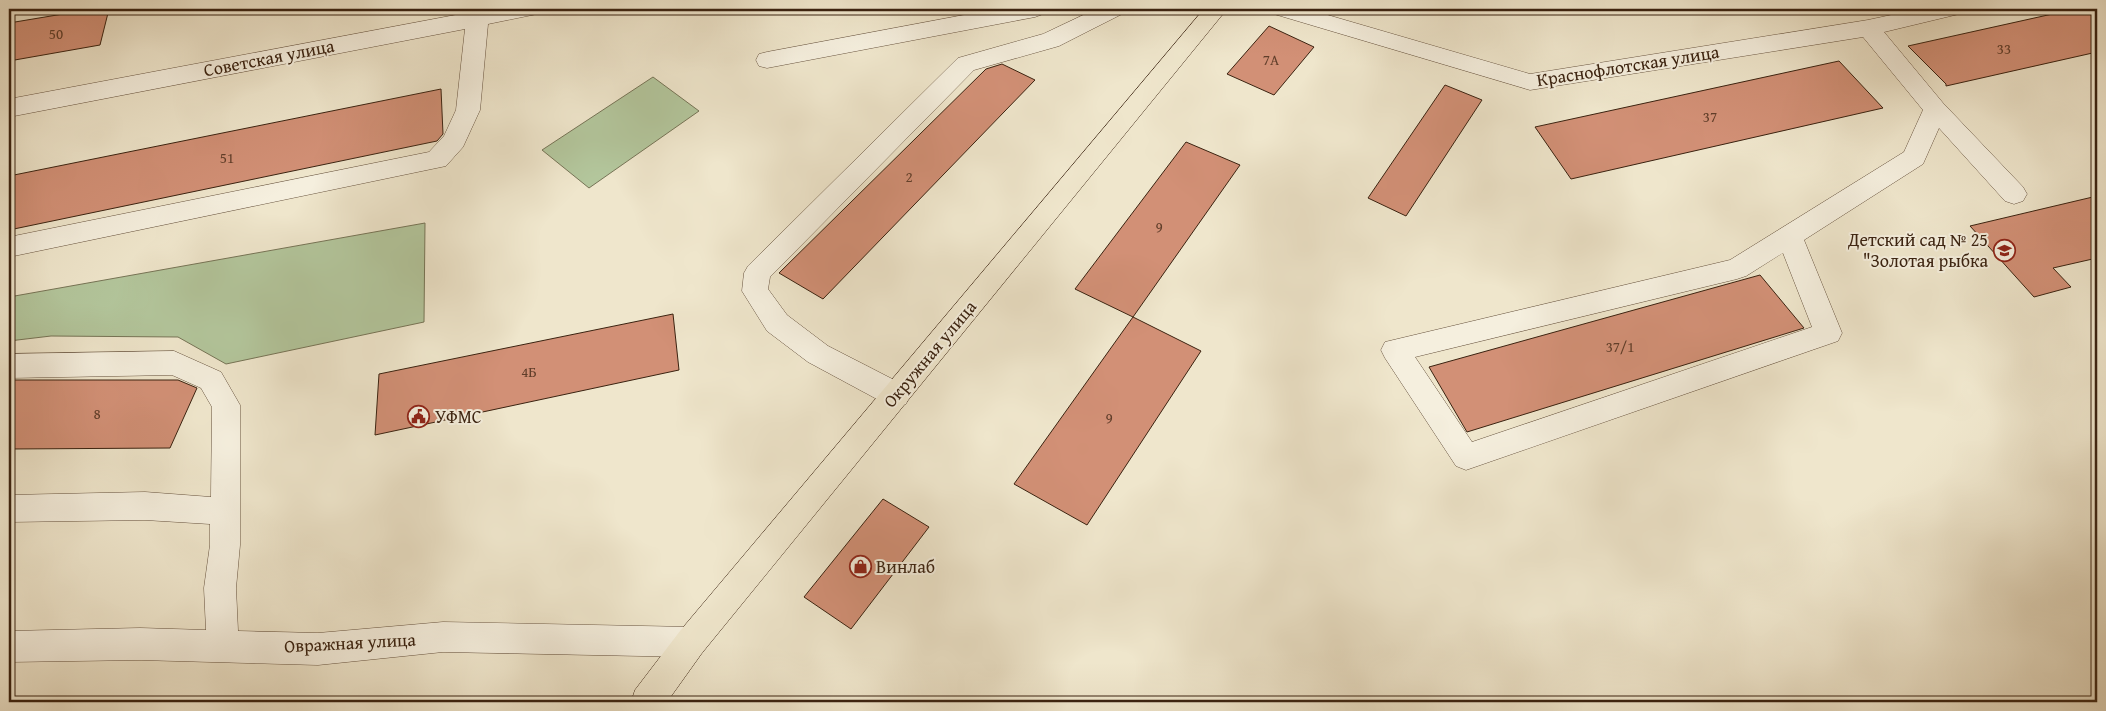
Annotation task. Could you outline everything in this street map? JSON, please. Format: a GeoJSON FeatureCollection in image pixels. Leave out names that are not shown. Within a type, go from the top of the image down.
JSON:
{"type":"FeatureCollection","features":[{"type":"Feature","properties":{"kind":"main road","name":"Окружная улица"},"geometry":{"type":"LineString","coordinates":[[646,702],[691,642],[1216,9]]}},
{"type":"Feature","properties":{"kind":"street","name":"Советская улица"},"geometry":{"type":"LineString","coordinates":[[9,108],[478,14],[529,9]]}},
{"type":"Feature","properties":{"kind":"street"},"geometry":{"type":"LineString","coordinates":[[767,60],[1035,9]]}},
{"type":"Feature","properties":{"kind":"street"},"geometry":{"type":"LineString","coordinates":[[896,396],[818,354],[777,323],[755,291],[757,273],[966,64],[1051,40],[1114,9]]}},
{"type":"Feature","properties":{"kind":"street","name":"Краснофлотская улица"},"geometry":{"type":"LineString","coordinates":[[1282,9],[1530,82],[1868,28],[1950,9]]}},
{"type":"Feature","properties":{"kind":"street"},"geometry":{"type":"LineString","coordinates":[[9,247],[437,160],[454,142],[468,110],[478,14]]}},
{"type":"Feature","properties":{"kind":"street"},"geometry":{"type":"LineString","coordinates":[[1868,28],[1935,109],[2014,194]]}},
{"type":"Feature","properties":{"kind":"street"},"geometry":{"type":"LineString","coordinates":[[1789,236],[1828,334],[1466,458],[1395,350],[1737,268],[1914,158],[1935,109]]}},
{"type":"Feature","properties":{"kind":"street"},"geometry":{"type":"LineString","coordinates":[[9,366],[174,363],[212,380],[226,405],[225,545],[220,588],[223,646]]}},
{"type":"Feature","properties":{"kind":"street"},"geometry":{"type":"LineString","coordinates":[[9,509],[145,506],[226,512]]}},
{"type":"Feature","properties":{"kind":"street","name":"Овражная улица"},"geometry":{"type":"LineString","coordinates":[[9,646],[140,644],[318,649],[443,637],[691,642]]}},
{"type":"Feature","properties":{"kind":"green space"},"geometry":{"type":"Polygon","coordinates":[[[653,77],[699,111],[589,188],[542,150],[653,77]]]}},
{"type":"Feature","properties":{"kind":"green space"},"geometry":{"type":"Polygon","coordinates":[[[425,223],[424,322],[226,364],[178,337],[51,336],[9,341],[9,297],[425,223]]]}},
{"type":"Feature","properties":{"kind":"building"},"geometry":{"type":"Polygon","coordinates":[[[93,9],[109,9],[100,45],[9,61],[9,23],[93,9]]]}},
{"type":"Feature","properties":{"kind":"building"},"geometry":{"type":"Polygon","coordinates":[[[2075,9],[2097,9],[2097,52],[1946,86],[1908,46],[2075,9]]]}},
{"type":"Feature","properties":{"kind":"building"},"geometry":{"type":"Polygon","coordinates":[[[1269,26],[1314,47],[1274,95],[1227,74],[1269,26]]]}},
{"type":"Feature","properties":{"kind":"building"},"geometry":{"type":"Polygon","coordinates":[[[1839,61],[1883,108],[1571,179],[1535,127],[1839,61]]]}},
{"type":"Feature","properties":{"kind":"building"},"geometry":{"type":"Polygon","coordinates":[[[1002,64],[1035,80],[823,299],[779,273],[986,69],[1002,64]]]}},
{"type":"Feature","properties":{"kind":"building"},"geometry":{"type":"Polygon","coordinates":[[[1445,85],[1482,100],[1406,216],[1368,198],[1445,85]]]}},
{"type":"Feature","properties":{"kind":"building"},"geometry":{"type":"Polygon","coordinates":[[[441,89],[443,134],[437,141],[9,230],[9,176],[441,89]]]}},
{"type":"Feature","properties":{"kind":"building"},"geometry":{"type":"Polygon","coordinates":[[[1186,142],[1240,165],[1133,317],[1075,289],[1186,142]]]}},
{"type":"Feature","properties":{"kind":"building"},"geometry":{"type":"Polygon","coordinates":[[[2097,196],[2097,258],[2053,268],[2071,287],[2034,297],[1970,226],[2097,196]]]}},
{"type":"Feature","properties":{"kind":"building"},"geometry":{"type":"Polygon","coordinates":[[[1760,275],[1804,328],[1467,432],[1429,367],[1760,275]]]}},
{"type":"Feature","properties":{"kind":"building"},"geometry":{"type":"Polygon","coordinates":[[[673,314],[679,370],[375,435],[379,374],[673,314]]]}},
{"type":"Feature","properties":{"kind":"building"},"geometry":{"type":"Polygon","coordinates":[[[1133,317],[1201,351],[1087,525],[1014,484],[1133,317]]]}},
{"type":"Feature","properties":{"kind":"building"},"geometry":{"type":"Polygon","coordinates":[[[9,380],[178,380],[197,388],[170,448],[9,449],[9,380]]]}},
{"type":"Feature","properties":{"kind":"building"},"geometry":{"type":"Polygon","coordinates":[[[883,499],[929,527],[851,629],[804,597],[883,499]]]}},
{"type":"Feature","properties":{"kind":"place","name":"Детский сад № 25 \"Золотая рыбка"},"geometry":{"type":"Point","coordinates":[2004,250]}},
{"type":"Feature","properties":{"kind":"place","name":"УФМС"},"geometry":{"type":"Point","coordinates":[419,417]}},
{"type":"Feature","properties":{"kind":"place","name":"Винлаб"},"geometry":{"type":"Point","coordinates":[860,567]}}]}
